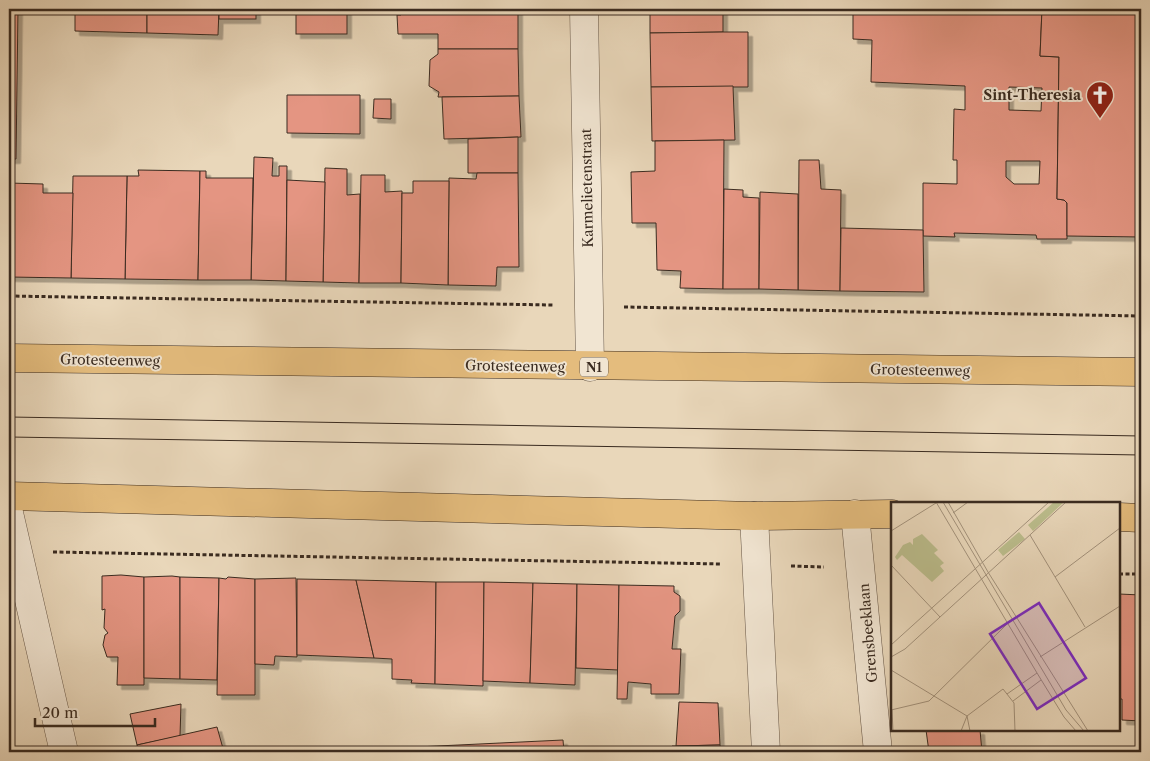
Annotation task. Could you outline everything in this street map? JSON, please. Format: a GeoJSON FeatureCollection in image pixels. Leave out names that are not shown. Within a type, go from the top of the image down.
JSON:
{"type":"FeatureCollection","features":[{"type":"Feature","properties":{"kind":"main road","name":"Grotesteenweg"},"geometry":{"type":"LineString","coordinates":[[9,358],[590,367],[1141,372]]}},
{"type":"Feature","properties":{"kind":"main road"},"geometry":{"type":"LineString","coordinates":[[9,496],[754,516],[891,514]]}},
{"type":"Feature","properties":{"kind":"main road"},"geometry":{"type":"LineString","coordinates":[[1120,517],[1141,518]]}},
{"type":"Feature","properties":{"kind":"street","name":"Karmelietenstraat"},"geometry":{"type":"LineString","coordinates":[[584,9],[590,367]]}},
{"type":"Feature","properties":{"kind":"street"},"geometry":{"type":"LineString","coordinates":[[9,513],[64,752]]}},
{"type":"Feature","properties":{"kind":"street","name":"Grensbeeklaan"},"geometry":{"type":"LineString","coordinates":[[855,514],[862,568],[878,752]]}},
{"type":"Feature","properties":{"kind":"street"},"geometry":{"type":"LineString","coordinates":[[754,516],[766,752]]}},
{"type":"Feature","properties":{"kind":"path"},"geometry":{"type":"LineString","coordinates":[[9,296],[1141,316]]}},
{"type":"Feature","properties":{"kind":"path"},"geometry":{"type":"LineString","coordinates":[[18,552],[862,568]]}},
{"type":"Feature","properties":{"kind":"path"},"geometry":{"type":"LineString","coordinates":[[1120,574],[1141,574]]}},
{"type":"Feature","properties":{"kind":"building"},"geometry":{"type":"Polygon","coordinates":[[[9,9],[18,9],[16,159],[9,159],[9,9]]]}},
{"type":"Feature","properties":{"kind":"building"},"geometry":{"type":"Polygon","coordinates":[[[75,9],[147,9],[147,33],[75,31],[75,9]]]}},
{"type":"Feature","properties":{"kind":"building"},"geometry":{"type":"Polygon","coordinates":[[[147,9],[219,9],[218,35],[147,33],[147,9]]]}},
{"type":"Feature","properties":{"kind":"building"},"geometry":{"type":"Polygon","coordinates":[[[219,9],[256,9],[256,19],[219,19],[219,9]]]}},
{"type":"Feature","properties":{"kind":"building"},"geometry":{"type":"Polygon","coordinates":[[[296,9],[347,9],[347,34],[296,34],[296,9]]]}},
{"type":"Feature","properties":{"kind":"building"},"geometry":{"type":"Polygon","coordinates":[[[401,9],[518,9],[518,49],[438,49],[438,34],[398,34],[397,15],[401,15],[401,9]]]}},
{"type":"Feature","properties":{"kind":"building"},"geometry":{"type":"Polygon","coordinates":[[[650,9],[723,9],[723,32],[650,33],[650,9]]]}},
{"type":"Feature","properties":{"kind":"building"},"geometry":{"type":"Polygon","coordinates":[[[853,9],[1042,9],[1040,56],[1059,57],[1057,199],[1064,200],[1067,203],[1067,239],[1037,239],[1036,235],[954,233],[955,237],[923,236],[923,183],[957,184],[957,160],[953,160],[954,109],[965,110],[965,86],[871,82],[872,40],[853,39],[853,9]],[[1009,87],[1009,110],[1041,111],[1042,88],[1009,87]],[[1006,161],[1006,177],[1014,184],[1039,184],[1040,161],[1006,161]]]}},
{"type":"Feature","properties":{"kind":"building","name":"Sint-Theresia"},"geometry":{"type":"Polygon","coordinates":[[[1042,9],[1141,9],[1141,237],[1067,236],[1067,203],[1064,200],[1057,199],[1059,57],[1040,56],[1042,9]]]}},
{"type":"Feature","properties":{"kind":"building"},"geometry":{"type":"Polygon","coordinates":[[[748,32],[748,87],[651,87],[650,33],[748,32]]]}},
{"type":"Feature","properties":{"kind":"building"},"geometry":{"type":"Polygon","coordinates":[[[438,49],[518,49],[519,96],[438,97],[439,92],[429,86],[430,60],[438,54],[438,49]]]}},
{"type":"Feature","properties":{"kind":"building"},"geometry":{"type":"Polygon","coordinates":[[[733,86],[735,140],[652,141],[651,87],[733,86]]]}},
{"type":"Feature","properties":{"kind":"building"},"geometry":{"type":"Polygon","coordinates":[[[287,95],[360,95],[360,134],[287,133],[287,95]]]}},
{"type":"Feature","properties":{"kind":"building"},"geometry":{"type":"Polygon","coordinates":[[[519,96],[521,137],[444,139],[442,97],[519,96]]]}},
{"type":"Feature","properties":{"kind":"building"},"geometry":{"type":"Polygon","coordinates":[[[374,99],[391,99],[391,119],[373,118],[374,99]]]}},
{"type":"Feature","properties":{"kind":"building"},"geometry":{"type":"Polygon","coordinates":[[[518,137],[518,173],[468,173],[468,139],[518,137]]]}},
{"type":"Feature","properties":{"kind":"building"},"geometry":{"type":"Polygon","coordinates":[[[724,140],[723,289],[680,288],[681,271],[657,270],[656,223],[632,223],[631,172],[655,171],[655,141],[724,140]]]}},
{"type":"Feature","properties":{"kind":"building"},"geometry":{"type":"Polygon","coordinates":[[[254,157],[273,158],[272,176],[279,176],[279,166],[287,166],[286,281],[251,280],[254,157]]]}},
{"type":"Feature","properties":{"kind":"building"},"geometry":{"type":"Polygon","coordinates":[[[799,160],[819,160],[821,189],[841,190],[840,291],[798,290],[799,160]]]}},
{"type":"Feature","properties":{"kind":"building"},"geometry":{"type":"Polygon","coordinates":[[[325,168],[347,169],[347,195],[360,194],[359,283],[323,282],[325,168]]]}},
{"type":"Feature","properties":{"kind":"building"},"geometry":{"type":"Polygon","coordinates":[[[138,170],[200,171],[198,280],[125,279],[127,176],[139,176],[138,170]]]}},
{"type":"Feature","properties":{"kind":"building"},"geometry":{"type":"Polygon","coordinates":[[[200,171],[206,171],[206,178],[253,178],[251,280],[198,280],[200,171]]]}},
{"type":"Feature","properties":{"kind":"building"},"geometry":{"type":"Polygon","coordinates":[[[477,173],[518,173],[519,267],[497,267],[496,286],[448,285],[449,178],[476,179],[477,173]]]}},
{"type":"Feature","properties":{"kind":"building"},"geometry":{"type":"Polygon","coordinates":[[[361,175],[385,175],[385,192],[402,191],[401,283],[359,283],[361,175]]]}},
{"type":"Feature","properties":{"kind":"building"},"geometry":{"type":"Polygon","coordinates":[[[73,176],[127,176],[125,279],[71,278],[73,176]]]}},
{"type":"Feature","properties":{"kind":"building"},"geometry":{"type":"Polygon","coordinates":[[[287,180],[325,182],[323,282],[286,281],[287,180]]]}},
{"type":"Feature","properties":{"kind":"building"},"geometry":{"type":"Polygon","coordinates":[[[413,181],[449,181],[448,285],[401,283],[402,193],[413,193],[413,181]]]}},
{"type":"Feature","properties":{"kind":"building"},"geometry":{"type":"Polygon","coordinates":[[[9,183],[43,184],[43,193],[73,193],[71,278],[9,277],[9,183]]]}},
{"type":"Feature","properties":{"kind":"building"},"geometry":{"type":"Polygon","coordinates":[[[724,189],[743,190],[743,197],[759,198],[759,289],[723,289],[724,189]]]}},
{"type":"Feature","properties":{"kind":"building"},"geometry":{"type":"Polygon","coordinates":[[[760,192],[798,194],[798,290],[759,289],[760,192]]]}},
{"type":"Feature","properties":{"kind":"building"},"geometry":{"type":"Polygon","coordinates":[[[841,228],[923,230],[924,292],[840,291],[841,228]]]}},
{"type":"Feature","properties":{"kind":"building"},"geometry":{"type":"Polygon","coordinates":[[[102,576],[144,577],[144,685],[117,685],[118,657],[107,657],[103,645],[105,635],[108,633],[104,628],[105,609],[102,610],[102,576]]]}},
{"type":"Feature","properties":{"kind":"building"},"geometry":{"type":"Polygon","coordinates":[[[144,577],[180,577],[180,679],[144,678],[144,577]]]}},
{"type":"Feature","properties":{"kind":"building"},"geometry":{"type":"Polygon","coordinates":[[[180,577],[219,578],[217,680],[180,679],[180,577]]]}},
{"type":"Feature","properties":{"kind":"building"},"geometry":{"type":"Polygon","coordinates":[[[228,577],[255,579],[255,695],[217,695],[219,578],[226,579],[228,577]]]}},
{"type":"Feature","properties":{"kind":"building"},"geometry":{"type":"Polygon","coordinates":[[[296,578],[297,657],[275,656],[274,665],[255,664],[255,579],[296,578]]]}},
{"type":"Feature","properties":{"kind":"building"},"geometry":{"type":"Polygon","coordinates":[[[297,579],[356,580],[374,658],[297,655],[297,579]]]}},
{"type":"Feature","properties":{"kind":"building"},"geometry":{"type":"Polygon","coordinates":[[[356,580],[436,582],[435,684],[411,683],[412,680],[392,679],[392,659],[374,658],[356,580]]]}},
{"type":"Feature","properties":{"kind":"building"},"geometry":{"type":"Polygon","coordinates":[[[436,582],[484,582],[483,686],[435,684],[436,582]]]}},
{"type":"Feature","properties":{"kind":"building"},"geometry":{"type":"Polygon","coordinates":[[[484,582],[533,583],[530,683],[483,681],[484,582]]]}},
{"type":"Feature","properties":{"kind":"building"},"geometry":{"type":"Polygon","coordinates":[[[533,583],[577,584],[575,685],[530,683],[533,583]]]}},
{"type":"Feature","properties":{"kind":"building"},"geometry":{"type":"Polygon","coordinates":[[[577,584],[619,585],[618,670],[576,668],[577,584]]]}},
{"type":"Feature","properties":{"kind":"building"},"geometry":{"type":"Polygon","coordinates":[[[619,585],[674,586],[674,592],[680,596],[680,611],[675,616],[672,649],[681,649],[679,694],[651,694],[651,684],[628,682],[627,699],[617,699],[619,585]]]}},
{"type":"Feature","properties":{"kind":"building"},"geometry":{"type":"Polygon","coordinates":[[[1120,594],[1141,595],[1141,721],[1122,720],[1122,699],[1120,699],[1120,594]]]}},
{"type":"Feature","properties":{"kind":"building"},"geometry":{"type":"Polygon","coordinates":[[[679,702],[718,703],[720,745],[676,746],[679,702]]]}},
{"type":"Feature","properties":{"kind":"building"},"geometry":{"type":"Polygon","coordinates":[[[181,704],[180,736],[137,745],[130,714],[181,704]]]}},
{"type":"Feature","properties":{"kind":"building"},"geometry":{"type":"Polygon","coordinates":[[[217,727],[224,752],[138,752],[137,745],[217,727]]]}},
{"type":"Feature","properties":{"kind":"building"},"geometry":{"type":"Polygon","coordinates":[[[926,731],[980,731],[982,752],[929,752],[926,731]]]}},
{"type":"Feature","properties":{"kind":"building"},"geometry":{"type":"Polygon","coordinates":[[[563,740],[564,752],[397,752],[396,748],[563,740]]]}},
{"type":"Feature","properties":{"kind":"building"},"geometry":{"type":"Polygon","coordinates":[[[720,745],[721,752],[641,752],[673,749],[672,746],[720,745]]]}},
{"type":"Feature","properties":{"kind":"tram line"},"geometry":{"type":"LineString","coordinates":[[9,417],[1141,436]]}},
{"type":"Feature","properties":{"kind":"tram line"},"geometry":{"type":"LineString","coordinates":[[9,437],[1141,455]]}},
{"type":"Feature","properties":{"kind":"place","name":"Sint-Theresia"},"geometry":{"type":"Point","coordinates":[1100,119]}}]}
